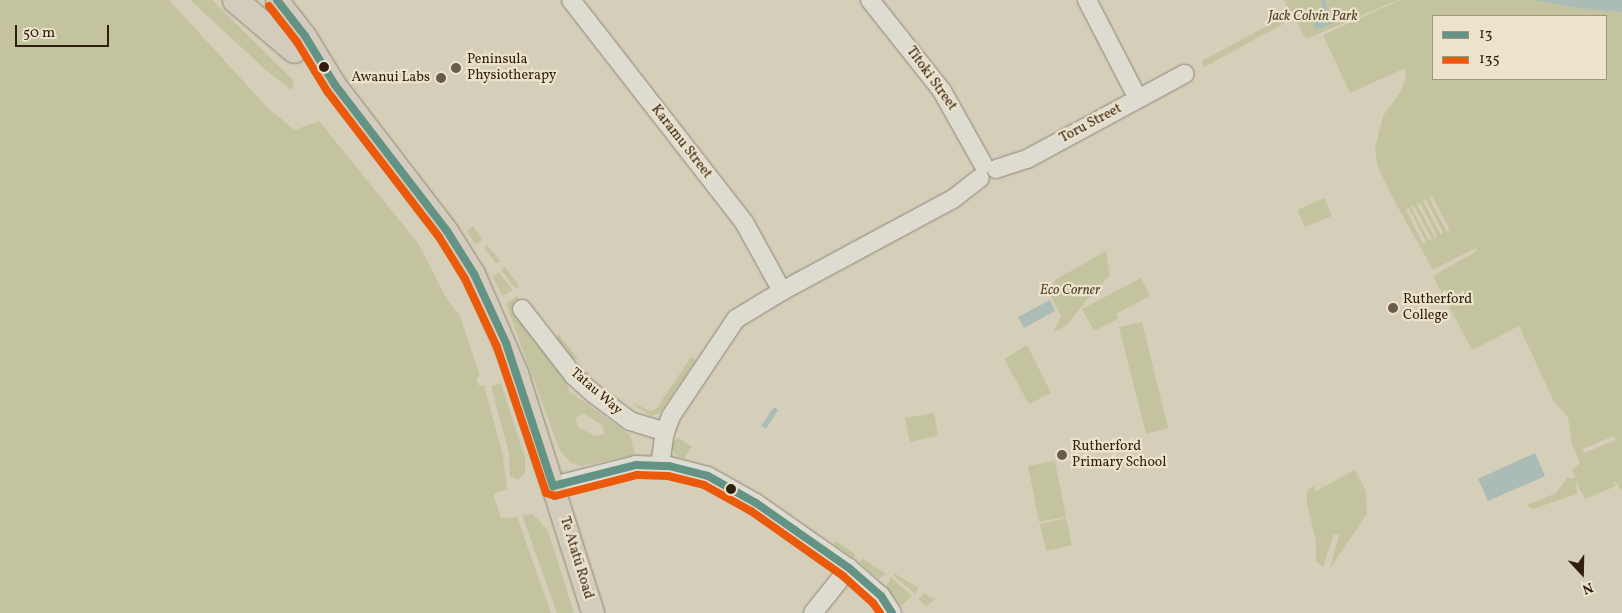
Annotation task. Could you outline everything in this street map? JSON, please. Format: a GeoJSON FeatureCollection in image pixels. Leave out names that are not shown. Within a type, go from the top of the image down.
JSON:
{"type":"FeatureCollection","features":[{"type":"Feature","properties":{"kind":"highway"},"geometry":{"type":"LineString","coordinates":[[235,0],[294,50]]}},
{"type":"Feature","properties":{"kind":"main road","name":"Te Atatū Road"},"geometry":{"type":"LineString","coordinates":[[254,0],[294,50],[335,85]]}},
{"type":"Feature","properties":{"kind":"main road","name":"Te Atatū Road"},"geometry":{"type":"LineString","coordinates":[[281,2],[305,36],[335,85],[447,231],[474,274],[506,343],[554,486],[593,613]]}},
{"type":"Feature","properties":{"kind":"street","name":"Karamu Street"},"geometry":{"type":"LineString","coordinates":[[571,0],[744,222],[782,291]]}},
{"type":"Feature","properties":{"kind":"street","name":"Titoki Street"},"geometry":{"type":"LineString","coordinates":[[870,0],[942,91],[986,170]]}},
{"type":"Feature","properties":{"kind":"street"},"geometry":{"type":"LineString","coordinates":[[1087,0],[1138,99]]}},
{"type":"Feature","properties":{"kind":"street","name":"Toru Street"},"geometry":{"type":"LineString","coordinates":[[660,466],[664,432],[730,326],[745,312],[953,199],[986,170],[1027,159],[1184,74]]}},
{"type":"Feature","properties":{"kind":"street","name":"Tatau Way"},"geometry":{"type":"LineString","coordinates":[[522,309],[574,376],[594,394],[630,421],[664,432]]}},
{"type":"Feature","properties":{"kind":"street"},"geometry":{"type":"LineString","coordinates":[[554,486],[636,465],[694,471],[722,482],[849,568],[872,587],[892,613]]}},
{"type":"Feature","properties":{"kind":"street"},"geometry":{"type":"LineString","coordinates":[[813,613],[849,568]]}},
{"type":"Feature","properties":{"kind":"green space"},"geometry":{"type":"Polygon","coordinates":[[[0,0],[169,0],[267,107],[295,130],[319,121],[418,243],[446,298],[460,316],[480,376],[476,378],[479,386],[484,385],[503,456],[507,489],[493,494],[501,518],[517,517],[551,613],[0,613],[0,0]]]}},
{"type":"Feature","properties":{"kind":"green space"},"geometry":{"type":"Polygon","coordinates":[[[190,0],[212,0],[293,80],[294,87],[291,90],[266,70],[190,0]]]}},
{"type":"Feature","properties":{"kind":"green space","name":"Jack Colvin Park"},"geometry":{"type":"Polygon","coordinates":[[[1284,0],[1398,0],[1306,39],[1294,18],[1204,67],[1202,61],[1291,13],[1284,0]]]}},
{"type":"Feature","properties":{"kind":"green space"},"geometry":{"type":"Polygon","coordinates":[[[1400,0],[1622,0],[1622,491],[1613,479],[1616,486],[1585,499],[1576,482],[1577,494],[1533,509],[1527,505],[1556,493],[1567,478],[1575,478],[1572,470],[1580,463],[1572,444],[1568,417],[1554,402],[1519,326],[1472,350],[1433,276],[1477,251],[1476,248],[1433,270],[1377,165],[1375,148],[1383,116],[1401,91],[1406,77],[1405,68],[1350,93],[1323,35],[1400,0]],[[1432,196],[1429,198],[1447,232],[1450,230],[1432,196]],[[1426,199],[1423,201],[1441,235],[1443,233],[1426,199]],[[1420,203],[1417,204],[1435,238],[1437,236],[1420,203]],[[1414,206],[1411,207],[1429,241],[1432,239],[1414,206]],[[1409,208],[1406,210],[1423,244],[1426,242],[1409,208]],[[1614,436],[1582,449],[1584,453],[1616,440],[1614,436]]]}},
{"type":"Feature","properties":{"kind":"green space"},"geometry":{"type":"Polygon","coordinates":[[[1324,198],[1332,216],[1305,227],[1297,210],[1324,198]]]}},
{"type":"Feature","properties":{"kind":"green space"},"geometry":{"type":"Polygon","coordinates":[[[473,226],[483,240],[475,244],[467,231],[473,226]]]}},
{"type":"Feature","properties":{"kind":"green space"},"geometry":{"type":"Polygon","coordinates":[[[487,245],[501,262],[496,263],[484,248],[487,245]]]}},
{"type":"Feature","properties":{"kind":"green space","name":"Eco Corner"},"geometry":{"type":"Polygon","coordinates":[[[1106,251],[1110,275],[1088,298],[1067,325],[1053,333],[1061,316],[1049,292],[1055,280],[1106,251]]]}},
{"type":"Feature","properties":{"kind":"green space"},"geometry":{"type":"Polygon","coordinates":[[[505,267],[520,287],[515,288],[501,270],[505,267]]]}},
{"type":"Feature","properties":{"kind":"green space"},"geometry":{"type":"Polygon","coordinates":[[[499,272],[513,290],[502,296],[493,277],[499,272]]]}},
{"type":"Feature","properties":{"kind":"green space"},"geometry":{"type":"Polygon","coordinates":[[[1141,278],[1150,296],[1116,314],[1118,319],[1094,331],[1082,309],[1141,278]]]}},
{"type":"Feature","properties":{"kind":"green space"},"geometry":{"type":"Polygon","coordinates":[[[517,296],[567,381],[569,391],[630,435],[635,455],[581,466],[571,463],[560,451],[506,304],[517,296]],[[584,413],[575,418],[578,427],[595,436],[604,434],[603,426],[584,413]]]}},
{"type":"Feature","properties":{"kind":"green space"},"geometry":{"type":"Polygon","coordinates":[[[1142,322],[1168,428],[1146,434],[1119,327],[1142,322]]]}},
{"type":"Feature","properties":{"kind":"green space"},"geometry":{"type":"Polygon","coordinates":[[[559,335],[578,359],[573,360],[555,339],[559,335]]]}},
{"type":"Feature","properties":{"kind":"green space"},"geometry":{"type":"Polygon","coordinates":[[[1027,345],[1051,393],[1029,404],[1004,359],[1027,345]]]}},
{"type":"Feature","properties":{"kind":"green space"},"geometry":{"type":"Polygon","coordinates":[[[691,357],[696,360],[660,413],[651,416],[635,406],[636,404],[649,411],[656,409],[691,357]]]}},
{"type":"Feature","properties":{"kind":"green space"},"geometry":{"type":"Polygon","coordinates":[[[501,383],[525,458],[525,473],[518,480],[510,477],[509,453],[491,386],[501,383]]]}},
{"type":"Feature","properties":{"kind":"green space"},"geometry":{"type":"Polygon","coordinates":[[[934,413],[938,436],[910,442],[905,418],[934,413]]]}},
{"type":"Feature","properties":{"kind":"green space"},"geometry":{"type":"Polygon","coordinates":[[[679,438],[692,447],[684,458],[677,456],[670,446],[670,442],[679,438]]]}},
{"type":"Feature","properties":{"kind":"green space"},"geometry":{"type":"Polygon","coordinates":[[[1055,461],[1066,517],[1039,522],[1028,466],[1055,461]]]}},
{"type":"Feature","properties":{"kind":"green space"},"geometry":{"type":"Polygon","coordinates":[[[1355,470],[1366,491],[1367,514],[1330,568],[1339,535],[1334,534],[1323,567],[1316,561],[1316,541],[1307,505],[1307,490],[1313,486],[1316,491],[1355,470]]]}},
{"type":"Feature","properties":{"kind":"green space"},"geometry":{"type":"Polygon","coordinates":[[[533,514],[548,531],[574,613],[557,613],[522,515],[533,514]]]}},
{"type":"Feature","properties":{"kind":"green space"},"geometry":{"type":"Polygon","coordinates":[[[1066,518],[1072,545],[1046,551],[1040,524],[1066,518]]]}},
{"type":"Feature","properties":{"kind":"green space"},"geometry":{"type":"Polygon","coordinates":[[[835,541],[856,555],[853,558],[834,544],[835,541]]]}},
{"type":"Feature","properties":{"kind":"green space"},"geometry":{"type":"Polygon","coordinates":[[[862,558],[886,574],[879,579],[860,563],[862,558]]]}},
{"type":"Feature","properties":{"kind":"green space"},"geometry":{"type":"Polygon","coordinates":[[[894,573],[918,588],[915,594],[894,576],[894,573]]]}},
{"type":"Feature","properties":{"kind":"green space"},"geometry":{"type":"Polygon","coordinates":[[[891,577],[912,596],[904,604],[900,605],[886,587],[891,577]]]}},
{"type":"Feature","properties":{"kind":"green space"},"geometry":{"type":"Polygon","coordinates":[[[924,593],[933,599],[937,598],[926,607],[919,599],[924,593]]]}},
{"type":"Feature","properties":{"kind":"shaded area"},"geometry":{"type":"Polygon","coordinates":[[[1533,0],[1622,0],[1622,12],[1583,9],[1533,0]]]}},
{"type":"Feature","properties":{"kind":"shaded area"},"geometry":{"type":"Polygon","coordinates":[[[1326,14],[1340,21],[1316,30],[1312,21],[1326,14]]]}},
{"type":"Feature","properties":{"kind":"shaded area"},"geometry":{"type":"Polygon","coordinates":[[[1050,300],[1055,311],[1024,328],[1018,317],[1050,300]]]}},
{"type":"Feature","properties":{"kind":"shaded area"},"geometry":{"type":"Polygon","coordinates":[[[774,407],[778,410],[766,429],[761,426],[774,407]]]}},
{"type":"Feature","properties":{"kind":"shaded area"},"geometry":{"type":"Polygon","coordinates":[[[1535,453],[1545,476],[1488,501],[1478,479],[1535,453]]]}},
{"type":"Feature","properties":{"kind":"waterway"},"geometry":{"type":"LineString","coordinates":[[1323,0],[1326,14]]}},
{"type":"Feature","properties":{"kind":"transit line","name":"13"},"geometry":{"type":"LineString","coordinates":[[277,0],[305,36],[335,85],[447,231],[474,274],[506,343],[553,486],[636,465],[669,466],[708,476],[756,503],[849,568],[881,596],[892,613]]}},
{"type":"Feature","properties":{"kind":"transit line","name":"135"},"geometry":{"type":"LineString","coordinates":[[269,6],[297,42],[327,91],[439,237],[465,279],[497,347],[546,493],[555,496],[637,475],[668,476],[704,485],[751,511],[843,576],[873,603],[880,613]]}},
{"type":"Feature","properties":{"kind":"place","name":"Peninsula Physiotherapy"},"geometry":{"type":"Point","coordinates":[456,68]}},
{"type":"Feature","properties":{"kind":"place","name":"Awanui Labs"},"geometry":{"type":"Point","coordinates":[441,78]}},
{"type":"Feature","properties":{"kind":"place","name":"Rutherford College"},"geometry":{"type":"Point","coordinates":[1393,308]}},
{"type":"Feature","properties":{"kind":"place","name":"Rutherford Primary School"},"geometry":{"type":"Point","coordinates":[1062,455]}}]}
